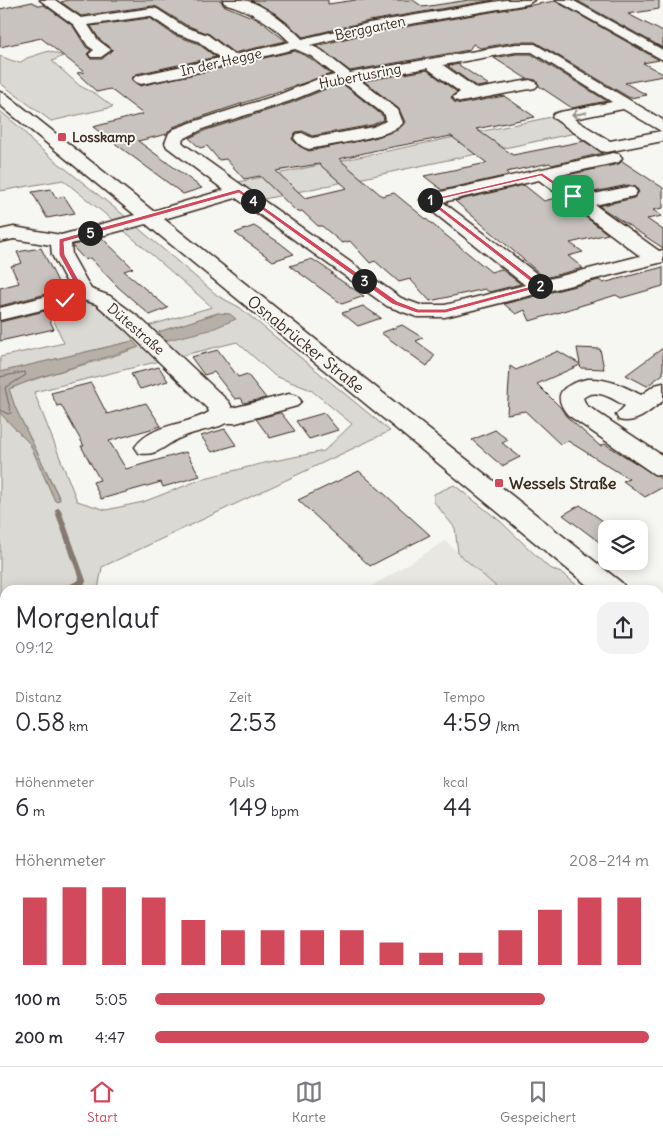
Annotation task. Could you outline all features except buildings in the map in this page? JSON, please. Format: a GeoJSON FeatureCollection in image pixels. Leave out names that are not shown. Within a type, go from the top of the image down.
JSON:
{"type":"FeatureCollection","features":[{"type":"Feature","properties":{"kind":"street"},"geometry":{"type":"LineString","coordinates":[[46,0],[80,22],[94,43],[104,50],[96,54]]}},
{"type":"Feature","properties":{"kind":"street"},"geometry":{"type":"LineString","coordinates":[[228,0],[250,6],[274,21],[300,44],[392,113],[395,123],[376,131],[309,144],[302,138]]}},
{"type":"Feature","properties":{"kind":"street"},"geometry":{"type":"LineString","coordinates":[[463,0],[476,9]]}},
{"type":"Feature","properties":{"kind":"street","name":"Berggarten"},"geometry":{"type":"LineString","coordinates":[[300,44],[368,27],[528,0]]}},
{"type":"Feature","properties":{"kind":"street"},"geometry":{"type":"LineString","coordinates":[[562,0],[663,56]]}},
{"type":"Feature","properties":{"kind":"street"},"geometry":{"type":"LineString","coordinates":[[80,22],[152,12],[180,30],[203,38],[231,60]]}},
{"type":"Feature","properties":{"kind":"street","name":"In der Hegge"},"geometry":{"type":"LineString","coordinates":[[141,79],[300,44]]}},
{"type":"Feature","properties":{"kind":"street","name":"Hubertusring"},"geometry":{"type":"LineString","coordinates":[[180,133],[291,103],[318,92],[346,77],[430,63],[510,59],[516,48],[535,48],[663,127]]}},
{"type":"Feature","properties":{"kind":"street"},"geometry":{"type":"LineString","coordinates":[[430,63],[472,93],[465,96],[530,85]]}},
{"type":"Feature","properties":{"kind":"street","name":"Osnabrücker Straße"},"geometry":{"type":"LineString","coordinates":[[0,97],[606,585]]}},
{"type":"Feature","properties":{"kind":"street"},"geometry":{"type":"LineString","coordinates":[[626,104],[560,117],[607,147],[663,136]]}},
{"type":"Feature","properties":{"kind":"street"},"geometry":{"type":"LineString","coordinates":[[644,116],[663,112]]}},
{"type":"Feature","properties":{"kind":"street"},"geometry":{"type":"LineString","coordinates":[[163,122],[180,133],[175,137],[173,143],[179,149],[394,302],[417,311],[445,311],[659,257]]}},
{"type":"Feature","properties":{"kind":"street"},"geometry":{"type":"LineString","coordinates":[[540,286],[429,200],[614,158]]}},
{"type":"Feature","properties":{"kind":"street"},"geometry":{"type":"LineString","coordinates":[[542,174],[659,257]]}},
{"type":"Feature","properties":{"kind":"street"},"geometry":{"type":"LineString","coordinates":[[0,236],[14,234],[61,241],[239,191]]}},
{"type":"Feature","properties":{"kind":"street"},"geometry":{"type":"LineString","coordinates":[[582,202],[628,192]]}},
{"type":"Feature","properties":{"kind":"street"},"geometry":{"type":"LineString","coordinates":[[0,314],[65,300],[83,293],[62,255],[61,241]]}},
{"type":"Feature","properties":{"kind":"street","name":"Dütestraße"},"geometry":{"type":"LineString","coordinates":[[83,293],[103,300],[133,324],[220,407],[221,415]]}},
{"type":"Feature","properties":{"kind":"street"},"geometry":{"type":"LineString","coordinates":[[642,405],[611,389],[599,386],[586,386],[576,389],[571,396],[571,403],[577,410],[663,468]]}},
{"type":"Feature","properties":{"kind":"street"},"geometry":{"type":"LineString","coordinates":[[607,430],[663,390]]}},
{"type":"Feature","properties":{"kind":"street"},"geometry":{"type":"LineString","coordinates":[[148,447],[170,434],[211,421],[221,415],[236,416],[289,401]]}},
{"type":"Feature","properties":{"kind":"shaded area"},"geometry":{"type":"Polygon","coordinates":[[[49,51],[63,56],[52,61],[80,86],[96,94],[113,107],[51,121],[0,83],[0,56],[21,62],[27,58],[49,51]]]}},
{"type":"Feature","properties":{"kind":"shaded area"},"geometry":{"type":"Polygon","coordinates":[[[0,111],[23,130],[32,142],[126,217],[115,222],[63,180],[0,191],[0,111]]]}},
{"type":"Feature","properties":{"kind":"shaded area"},"geometry":{"type":"Polygon","coordinates":[[[556,116],[580,132],[264,199],[238,182],[556,116]]]}},
{"type":"Feature","properties":{"kind":"shaded area"},"geometry":{"type":"Polygon","coordinates":[[[137,227],[218,296],[239,307],[390,431],[102,567],[99,585],[0,585],[0,413],[30,444],[55,501],[60,499],[15,407],[9,389],[41,377],[139,347],[133,341],[0,372],[0,357],[64,343],[49,310],[77,303],[95,304],[102,307],[131,331],[212,307],[121,228],[137,227]],[[218,313],[159,332],[164,341],[218,313]],[[237,342],[34,392],[77,501],[106,510],[143,502],[205,478],[264,463],[324,451],[352,424],[311,390],[275,376],[237,342]]]}},
{"type":"Feature","properties":{"kind":"shaded area"},"geometry":{"type":"Polygon","coordinates":[[[454,485],[500,521],[548,567],[563,574],[577,585],[494,585],[458,553],[455,528],[434,502],[434,494],[454,485]]]}},
{"type":"Feature","properties":{"kind":"shaded area"},"geometry":{"type":"Polygon","coordinates":[[[445,541],[494,585],[374,585],[445,541]]]}},
{"type":"Feature","properties":{"kind":"water"},"geometry":{"type":"Polygon","coordinates":[[[218,313],[230,314],[236,319],[210,330],[164,341],[158,332],[218,313]]]}},
{"type":"Feature","properties":{"kind":"water"},"geometry":{"type":"Polygon","coordinates":[[[133,341],[139,347],[34,379],[9,389],[15,407],[60,500],[55,501],[30,444],[0,413],[0,372],[133,341]]]}},
{"type":"Feature","properties":{"kind":"waterway"},"geometry":{"type":"LineString","coordinates":[[58,511],[83,581],[75,585]]}},
{"type":"Feature","properties":{"kind":"place","name":"Losskamp"},"geometry":{"type":"Point","coordinates":[62,137]}},
{"type":"Feature","properties":{"kind":"place","name":"Wessels Straße"},"geometry":{"type":"Point","coordinates":[499,483]}},
{"type":"Feature","properties":{"kind":"route"},"geometry":{"type":"LineString","coordinates":[[65,300],[83,293],[62,255],[61,241],[239,191],[394,302],[417,311],[445,311],[540,286],[429,200],[542,174],[573,196]]}}]}
